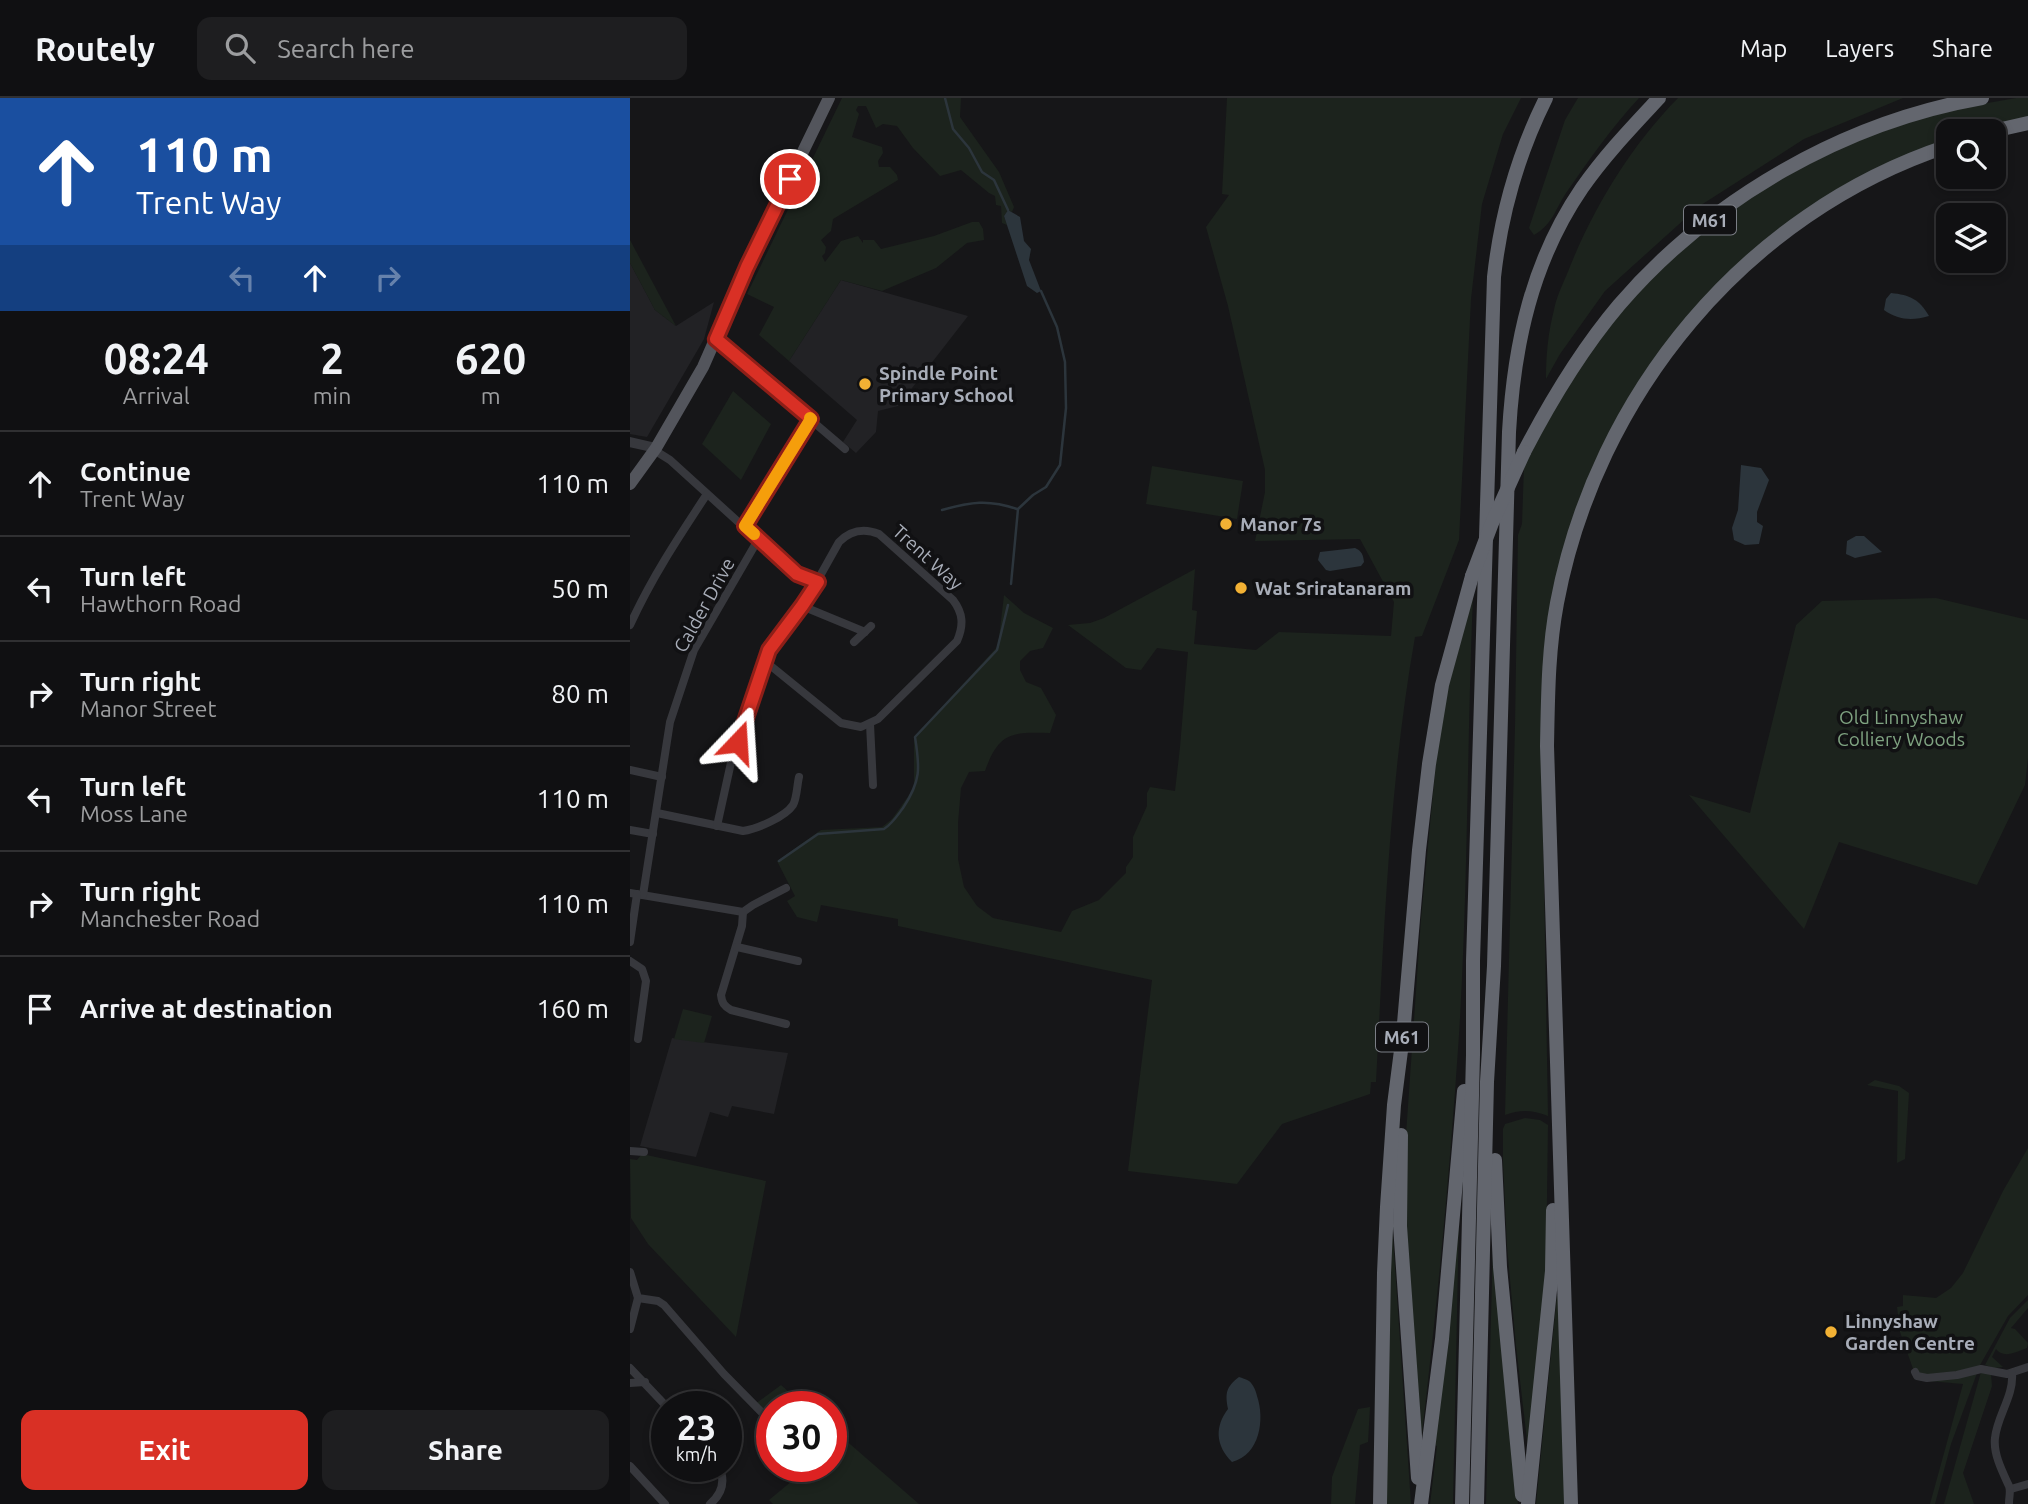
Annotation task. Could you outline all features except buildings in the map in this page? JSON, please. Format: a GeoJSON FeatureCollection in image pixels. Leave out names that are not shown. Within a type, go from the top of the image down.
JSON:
{"type":"FeatureCollection","features":[{"type":"Feature","properties":{"kind":"highway","name":"M61"},"geometry":{"type":"LineString","coordinates":[[1462,1504],[1473,1067],[1473,961],[1493,276],[1509,193],[1532,125],[1548,98]]}},
{"type":"Feature","properties":{"kind":"highway"},"geometry":{"type":"LineString","coordinates":[[1477,1504],[1511,390],[1525,312],[1538,274],[1567,214],[1599,164],[1659,98]]}},
{"type":"Feature","properties":{"kind":"highway","name":"M61"},"geometry":{"type":"LineString","coordinates":[[1380,1504],[1384,1273],[1394,1105],[1403,1035],[1419,850],[1442,685],[1472,576],[1492,523],[1524,452],[1576,362],[1619,305],[1700,227],[1775,176],[1840,142],[1910,116],[1982,98]]}},
{"type":"Feature","properties":{"kind":"highway"},"geometry":{"type":"LineString","coordinates":[[2006,128],[2028,123]]}},
{"type":"Feature","properties":{"kind":"highway"},"geometry":{"type":"LineString","coordinates":[[1571,1504],[1547,746],[1548,671],[1557,604],[1575,528],[1605,454],[1631,405],[1675,341],[1708,301],[1745,265],[1808,216],[1857,185],[1916,156],[1936,150]]}},
{"type":"Feature","properties":{"kind":"highway"},"geometry":{"type":"LineString","coordinates":[[1526,1504],[1552,1271],[1553,949]]}},
{"type":"Feature","properties":{"kind":"highway","name":"M61"},"geometry":{"type":"LineString","coordinates":[[1420,1504],[1442,1339],[1473,961]]}},
{"type":"Feature","properties":{"kind":"highway"},"geometry":{"type":"LineString","coordinates":[[1494,966],[1497,1222],[1526,1504]]}},
{"type":"Feature","properties":{"kind":"highway","name":"M61"},"geometry":{"type":"LineString","coordinates":[[1403,1035],[1400,1226],[1420,1504]]}},
{"type":"Feature","properties":{"kind":"main road"},"geometry":{"type":"LineString","coordinates":[[630,484],[655,449],[703,368],[747,267],[829,98]]}},
{"type":"Feature","properties":{"kind":"street"},"geometry":{"type":"LineString","coordinates":[[716,339],[845,449]]}},
{"type":"Feature","properties":{"kind":"street"},"geometry":{"type":"LineString","coordinates":[[745,526],[811,419]]}},
{"type":"Feature","properties":{"kind":"street"},"geometry":{"type":"LineString","coordinates":[[630,442],[655,449],[670,460],[797,574],[818,582]]}},
{"type":"Feature","properties":{"kind":"street"},"geometry":{"type":"LineString","coordinates":[[630,625],[665,557],[707,494]]}},
{"type":"Feature","properties":{"kind":"street","name":"Trent Way"},"geometry":{"type":"LineString","coordinates":[[766,662],[769,650],[818,582],[839,542],[857,531],[879,534],[953,600],[959,607],[962,625],[957,641],[870,724]]}},
{"type":"Feature","properties":{"kind":"street","name":"Calder Drive"},"geometry":{"type":"LineString","coordinates":[[630,942],[637,894],[657,813],[670,722],[687,668],[759,538]]}},
{"type":"Feature","properties":{"kind":"street"},"geometry":{"type":"LineString","coordinates":[[802,606],[868,629],[854,642]]}},
{"type":"Feature","properties":{"kind":"street"},"geometry":{"type":"LineString","coordinates":[[718,825],[732,758],[766,662],[841,723],[861,727],[870,724],[873,785]]}},
{"type":"Feature","properties":{"kind":"street"},"geometry":{"type":"LineString","coordinates":[[630,770],[663,777]]}},
{"type":"Feature","properties":{"kind":"street"},"geometry":{"type":"LineString","coordinates":[[657,813],[743,831],[763,826],[794,803],[799,777]]}},
{"type":"Feature","properties":{"kind":"street"},"geometry":{"type":"LineString","coordinates":[[630,830],[653,834]]}},
{"type":"Feature","properties":{"kind":"street"},"geometry":{"type":"LineString","coordinates":[[785,1025],[731,1010],[725,1007],[721,995],[737,947],[743,912],[752,905],[787,890]]}},
{"type":"Feature","properties":{"kind":"street"},"geometry":{"type":"LineString","coordinates":[[637,894],[743,912]]}},
{"type":"Feature","properties":{"kind":"street"},"geometry":{"type":"LineString","coordinates":[[737,947],[798,960]]}},
{"type":"Feature","properties":{"kind":"street"},"geometry":{"type":"LineString","coordinates":[[630,961],[642,969],[646,981],[639,1033]]}},
{"type":"Feature","properties":{"kind":"street"},"geometry":{"type":"LineString","coordinates":[[630,1152],[643,1152]]}},
{"type":"Feature","properties":{"kind":"street"},"geometry":{"type":"LineString","coordinates":[[630,1272],[638,1298],[630,1329]]}},
{"type":"Feature","properties":{"kind":"street"},"geometry":{"type":"LineString","coordinates":[[638,1298],[658,1301],[664,1305],[756,1407]]}},
{"type":"Feature","properties":{"kind":"street"},"geometry":{"type":"LineString","coordinates":[[1915,1372],[1917,1376],[1927,1378],[1980,1369],[2002,1374],[2012,1373],[2028,1367]]}},
{"type":"Feature","properties":{"kind":"street"},"geometry":{"type":"LineString","coordinates":[[630,1368],[653,1391]]}},
{"type":"Feature","properties":{"kind":"street"},"geometry":{"type":"LineString","coordinates":[[2009,1503],[2011,1489],[2004,1476],[1995,1446],[1995,1436],[2012,1385],[2012,1373]]}},
{"type":"Feature","properties":{"kind":"street"},"geometry":{"type":"LineString","coordinates":[[630,1383],[645,1382]]}},
{"type":"Feature","properties":{"kind":"street"},"geometry":{"type":"LineString","coordinates":[[630,1466],[665,1504]]}},
{"type":"Feature","properties":{"kind":"street"},"geometry":{"type":"LineString","coordinates":[[710,1504],[720,1493],[723,1482]]}},
{"type":"Feature","properties":{"kind":"street"},"geometry":{"type":"LineString","coordinates":[[2011,1489],[2028,1484]]}},
{"type":"Feature","properties":{"kind":"shaded area"},"geometry":{"type":"Polygon","coordinates":[[[1008,210],[1020,217],[1024,241],[1031,249],[1029,260],[1041,291],[1037,293],[1027,286],[1004,216],[1008,210]]]}},
{"type":"Feature","properties":{"kind":"shaded area"},"geometry":{"type":"Polygon","coordinates":[[[630,263],[655,310],[676,326],[714,302],[704,339],[647,437],[630,434],[630,263]]]}},
{"type":"Feature","properties":{"kind":"shaded area","name":"Spindle Point Primary School"},"geometry":{"type":"Polygon","coordinates":[[[841,280],[968,316],[898,406],[878,411],[876,432],[856,453],[843,442],[857,420],[789,361],[841,280]]]}},
{"type":"Feature","properties":{"kind":"shaded area"},"geometry":{"type":"Polygon","coordinates":[[[1891,293],[1913,299],[1929,316],[1905,319],[1884,310],[1886,299],[1891,293]]]}},
{"type":"Feature","properties":{"kind":"shaded area"},"geometry":{"type":"Polygon","coordinates":[[[1741,465],[1761,468],[1769,480],[1757,512],[1757,522],[1763,526],[1759,544],[1745,545],[1734,540],[1732,528],[1738,510],[1741,465]]]}},
{"type":"Feature","properties":{"kind":"shaded area"},"geometry":{"type":"Polygon","coordinates":[[[1856,536],[1864,536],[1882,552],[1855,558],[1846,554],[1847,541],[1856,536]]]}},
{"type":"Feature","properties":{"kind":"shaded area"},"geometry":{"type":"Polygon","coordinates":[[[1355,548],[1363,555],[1364,562],[1361,566],[1330,571],[1318,560],[1320,552],[1355,548]]]}},
{"type":"Feature","properties":{"kind":"shaded area"},"geometry":{"type":"Polygon","coordinates":[[[672,1038],[788,1053],[774,1114],[732,1106],[728,1117],[710,1112],[696,1157],[640,1146],[672,1038]]]}},
{"type":"Feature","properties":{"kind":"shaded area"},"geometry":{"type":"Polygon","coordinates":[[[1239,1377],[1249,1381],[1255,1390],[1260,1425],[1249,1452],[1232,1462],[1222,1449],[1219,1429],[1228,1409],[1228,1391],[1239,1377]]]}},
{"type":"Feature","properties":{"kind":"green space"},"geometry":{"type":"Polygon","coordinates":[[[842,98],[961,98],[960,117],[999,172],[1014,207],[1012,212],[1008,210],[1004,216],[1007,225],[1002,223],[1001,206],[996,205],[995,196],[961,170],[940,176],[913,148],[897,126],[883,124],[876,128],[866,106],[858,106],[856,110],[859,114],[852,137],[882,147],[879,167],[890,167],[898,180],[833,219],[831,231],[821,240],[826,247],[822,256],[825,262],[841,241],[858,236],[863,243],[863,240],[874,240],[881,249],[979,222],[984,240],[967,243],[936,268],[882,291],[841,280],[789,361],[759,335],[774,307],[747,294],[842,98]]]}},
{"type":"Feature","properties":{"kind":"green space"},"geometry":{"type":"Polygon","coordinates":[[[1227,98],[1521,98],[1503,134],[1482,204],[1471,299],[1459,540],[1422,636],[1415,637],[1406,692],[1393,803],[1376,1082],[1371,1082],[1370,1094],[1282,1124],[1237,1184],[1128,1171],[1152,980],[898,926],[898,919],[821,905],[817,922],[797,917],[787,901],[795,896],[777,861],[821,830],[882,827],[892,819],[914,788],[914,737],[998,646],[1004,595],[1024,613],[1053,628],[1043,648],[1030,651],[1020,661],[1020,670],[1026,682],[1041,688],[1056,715],[1050,733],[1025,733],[1008,737],[996,748],[985,771],[969,772],[961,788],[958,859],[964,887],[977,906],[993,918],[1061,932],[1072,911],[1099,900],[1126,873],[1126,867],[1133,857],[1133,837],[1147,806],[1150,787],[1175,791],[1188,652],[1157,648],[1141,670],[1126,668],[1068,625],[1090,623],[1104,618],[1195,569],[1192,610],[1197,611],[1194,644],[1256,650],[1279,632],[1391,636],[1394,602],[1360,539],[1255,541],[1265,492],[1265,470],[1228,306],[1206,227],[1229,195],[1222,194],[1227,98]]]}},
{"type":"Feature","properties":{"kind":"green space"},"geometry":{"type":"Polygon","coordinates":[[[1578,98],[1639,98],[1592,156],[1549,222],[1534,235],[1529,228],[1565,120],[1578,98]]]}},
{"type":"Feature","properties":{"kind":"green space"},"geometry":{"type":"Polygon","coordinates":[[[1678,98],[1903,98],[1804,139],[1698,207],[1605,291],[1560,354],[1546,379],[1550,327],[1555,306],[1577,250],[1600,203],[1628,159],[1678,98]]]}},
{"type":"Feature","properties":{"kind":"green space"},"geometry":{"type":"Polygon","coordinates":[[[2028,98],[2028,118],[2006,123],[2006,119],[1936,119],[1936,146],[1814,206],[1762,243],[1713,289],[1663,347],[1616,421],[1584,489],[1564,552],[1542,766],[1548,1116],[1526,1111],[1505,1115],[1518,535],[1522,524],[1524,465],[1558,395],[1626,305],[1681,250],[1739,205],[1792,172],[1853,142],[1911,121],[1965,107],[2028,98]]]}},
{"type":"Feature","properties":{"kind":"green space"},"geometry":{"type":"Polygon","coordinates":[[[630,240],[676,326],[655,310],[630,263],[630,240]]]}},
{"type":"Feature","properties":{"kind":"green space"},"geometry":{"type":"Polygon","coordinates":[[[733,391],[771,424],[741,480],[702,444],[733,391]]]}},
{"type":"Feature","properties":{"kind":"green space"},"geometry":{"type":"Polygon","coordinates":[[[1152,466],[1243,481],[1237,519],[1146,504],[1152,466]]]}},
{"type":"Feature","properties":{"kind":"green space"},"geometry":{"type":"Polygon","coordinates":[[[1473,595],[1459,1035],[1443,1239],[1421,1442],[1407,1254],[1405,1149],[1421,919],[1437,752],[1446,695],[1473,595]]]}},
{"type":"Feature","properties":{"kind":"green space","name":"Old Linnyshaw Colliery Woods"},"geometry":{"type":"Polygon","coordinates":[[[1936,598],[2028,620],[2028,758],[2025,785],[1977,885],[1839,842],[1804,929],[1689,795],[1750,813],[1796,625],[1822,601],[1936,598]]]}},
{"type":"Feature","properties":{"kind":"green space"},"geometry":{"type":"Polygon","coordinates":[[[683,1009],[712,1016],[704,1043],[674,1039],[683,1009]]]}},
{"type":"Feature","properties":{"kind":"green space"},"geometry":{"type":"Polygon","coordinates":[[[1875,1080],[1899,1086],[1909,1093],[1905,1159],[1897,1163],[1898,1091],[1867,1085],[1875,1080]]]}},
{"type":"Feature","properties":{"kind":"green space"},"geometry":{"type":"Polygon","coordinates":[[[1525,1118],[1540,1120],[1548,1125],[1546,1267],[1528,1449],[1507,1246],[1503,1161],[1505,1124],[1525,1118]]]}},
{"type":"Feature","properties":{"kind":"green space"},"geometry":{"type":"Polygon","coordinates":[[[2028,1148],[2028,1295],[2008,1316],[1980,1365],[1951,1444],[1935,1504],[1930,1504],[1963,1384],[1917,1380],[1900,1332],[1897,1307],[1903,1306],[1903,1295],[1936,1298],[1951,1288],[1963,1273],[2003,1191],[2028,1148]]]}},
{"type":"Feature","properties":{"kind":"green space"},"geometry":{"type":"Polygon","coordinates":[[[642,1154],[766,1181],[736,1337],[648,1244],[631,1218],[630,1159],[637,1160],[642,1154]]]}},
{"type":"Feature","properties":{"kind":"green space"},"geometry":{"type":"Polygon","coordinates":[[[1459,1219],[1453,1504],[1430,1504],[1437,1446],[1434,1445],[1459,1219]]]}},
{"type":"Feature","properties":{"kind":"green space"},"geometry":{"type":"Polygon","coordinates":[[[1392,1223],[1411,1504],[1385,1504],[1392,1223]]]}},
{"type":"Feature","properties":{"kind":"green space"},"geometry":{"type":"Polygon","coordinates":[[[1493,1242],[1518,1504],[1486,1504],[1493,1242]]]}},
{"type":"Feature","properties":{"kind":"green space"},"geometry":{"type":"Polygon","coordinates":[[[1557,1295],[1567,1504],[1536,1504],[1557,1295]]]}},
{"type":"Feature","properties":{"kind":"green space"},"geometry":{"type":"Polygon","coordinates":[[[2028,1300],[2028,1308],[2011,1328],[2028,1343],[2027,1348],[2006,1354],[1996,1349],[1992,1357],[2003,1367],[1985,1365],[2010,1318],[2028,1300]]]}},
{"type":"Feature","properties":{"kind":"green space"},"geometry":{"type":"Polygon","coordinates":[[[1981,1372],[1991,1374],[1992,1386],[1963,1473],[1974,1504],[1944,1504],[1981,1372]]]}},
{"type":"Feature","properties":{"kind":"green space"},"geometry":{"type":"Polygon","coordinates":[[[781,1385],[788,1391],[773,1391],[781,1385]]]}},
{"type":"Feature","properties":{"kind":"green space"},"geometry":{"type":"Polygon","coordinates":[[[1370,1407],[1368,1442],[1360,1445],[1355,1504],[1331,1504],[1332,1477],[1358,1409],[1370,1407]]]}},
{"type":"Feature","properties":{"kind":"green space"},"geometry":{"type":"Polygon","coordinates":[[[847,1442],[919,1504],[773,1504],[769,1500],[791,1482],[847,1482],[847,1442]]]}},
{"type":"Feature","properties":{"kind":"waterway"},"geometry":{"type":"LineString","coordinates":[[945,98],[953,129],[969,148],[982,172],[994,180],[1008,210]]}},
{"type":"Feature","properties":{"kind":"waterway"},"geometry":{"type":"LineString","coordinates":[[1011,584],[1018,509],[1046,487],[1060,465],[1066,408],[1065,362],[1057,327],[1041,291]]}},
{"type":"Feature","properties":{"kind":"waterway"},"geometry":{"type":"LineString","coordinates":[[942,510],[980,503],[1017,509]]}},
{"type":"Feature","properties":{"kind":"waterway"},"geometry":{"type":"LineString","coordinates":[[779,861],[818,834],[884,829],[892,822],[903,808],[916,782],[918,757],[915,737],[997,650],[1008,605]]}},
{"type":"Feature","properties":{"kind":"slow traffic"},"geometry":{"type":"LineString","coordinates":[[754,534],[745,526],[810,418]]}},
{"type":"Feature","properties":{"kind":"place","name":"Spindle Point Primary School"},"geometry":{"type":"Point","coordinates":[865,384]}},
{"type":"Feature","properties":{"kind":"place","name":"Manor 7s"},"geometry":{"type":"Point","coordinates":[1226,524]}},
{"type":"Feature","properties":{"kind":"place","name":"Wat Sriratanaram"},"geometry":{"type":"Point","coordinates":[1241,588]}},
{"type":"Feature","properties":{"kind":"place","name":"Linnyshaw Garden Centre"},"geometry":{"type":"Point","coordinates":[1831,1332]}},
{"type":"Feature","properties":{"kind":"route"},"geometry":{"type":"LineString","coordinates":[[738,742],[769,650],[818,582],[789,568],[745,526],[811,419],[716,339],[790,179]]}}]}
